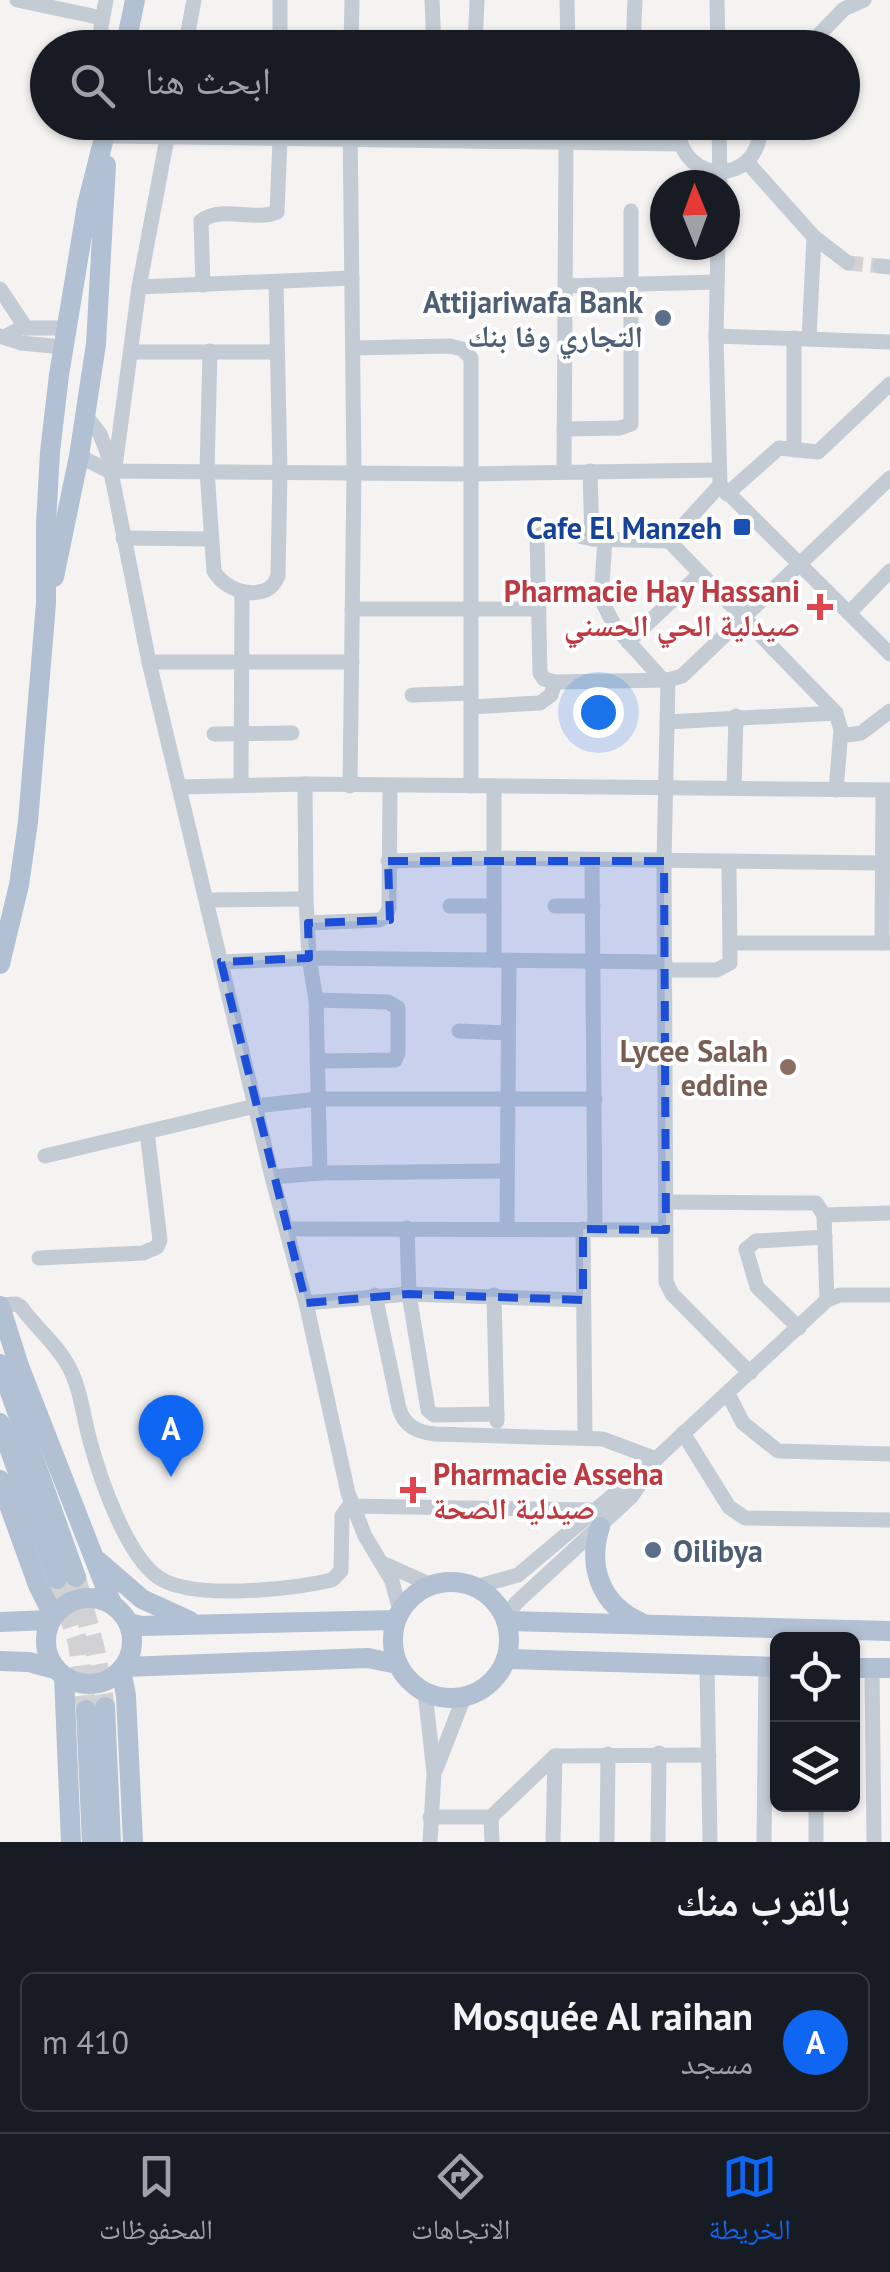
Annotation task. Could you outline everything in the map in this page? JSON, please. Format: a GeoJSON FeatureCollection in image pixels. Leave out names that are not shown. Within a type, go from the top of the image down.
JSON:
{"type":"FeatureCollection","features":[{"type":"Feature","properties":{"kind":"main road"},"geometry":{"type":"LineString","coordinates":[[128,30],[135,0]]}},
{"type":"Feature","properties":{"kind":"main road"},"geometry":{"type":"LineString","coordinates":[[0,964],[24,854],[46,603],[50,452],[65,333],[87,205],[104,140]]}},
{"type":"Feature","properties":{"kind":"main road"},"geometry":{"type":"LineString","coordinates":[[46,603],[79,456],[98,332],[107,140]]}},
{"type":"Feature","properties":{"kind":"main road"},"geometry":{"type":"LineString","coordinates":[[65,333],[83,322],[98,332]]}},
{"type":"Feature","properties":{"kind":"main road"},"geometry":{"type":"LineString","coordinates":[[50,452],[63,457],[79,456]]}},
{"type":"Feature","properties":{"kind":"main road"},"geometry":{"type":"LineString","coordinates":[[0,1306],[90,1552],[112,1604],[129,1623],[132,1645],[122,1668],[107,1680],[89,1684],[29,1662],[0,1661]]}},
{"type":"Feature","properties":{"kind":"main road"},"geometry":{"type":"LineString","coordinates":[[0,1364],[67,1578],[0,1423]]}},
{"type":"Feature","properties":{"kind":"main road"},"geometry":{"type":"LineString","coordinates":[[0,1528],[3,1489]]}},
{"type":"Feature","properties":{"kind":"main road"},"geometry":{"type":"LineString","coordinates":[[3,1489],[52,1618],[45,1644],[59,1672],[71,1842]]}},
{"type":"Feature","properties":{"kind":"main road"},"geometry":{"type":"LineString","coordinates":[[597,1519],[594,1563],[601,1587],[625,1614],[647,1625]]}},
{"type":"Feature","properties":{"kind":"main road"},"geometry":{"type":"LineString","coordinates":[[90,1552],[114,1578],[142,1599],[173,1615],[206,1625]]}},
{"type":"Feature","properties":{"kind":"main road"},"geometry":{"type":"LineString","coordinates":[[453,1582],[475,1587],[493,1600],[506,1620],[510,1642],[506,1660],[490,1684],[464,1697],[448,1698],[425,1692],[406,1677],[398,1664],[392,1640],[398,1616],[413,1595],[431,1585],[453,1582]]}},
{"type":"Feature","properties":{"kind":"main road"},"geometry":{"type":"LineString","coordinates":[[0,1622],[52,1618],[76,1600],[94,1598],[112,1604]]}},
{"type":"Feature","properties":{"kind":"main road"},"geometry":{"type":"LineString","coordinates":[[129,1623],[206,1625],[398,1616]]}},
{"type":"Feature","properties":{"kind":"main road"},"geometry":{"type":"LineString","coordinates":[[506,1620],[890,1631]]}},
{"type":"Feature","properties":{"kind":"main road"},"geometry":{"type":"LineString","coordinates":[[122,1668],[368,1658],[398,1664]]}},
{"type":"Feature","properties":{"kind":"main road"},"geometry":{"type":"LineString","coordinates":[[506,1660],[770,1667]]}},
{"type":"Feature","properties":{"kind":"main road"},"geometry":{"type":"LineString","coordinates":[[122,1668],[132,1842]]}},
{"type":"Feature","properties":{"kind":"main road"},"geometry":{"type":"LineString","coordinates":[[92,1842],[95,1708],[111,1842]]}},
{"type":"Feature","properties":{"kind":"street"},"geometry":{"type":"LineString","coordinates":[[17,0],[102,18]]}},
{"type":"Feature","properties":{"kind":"street"},"geometry":{"type":"LineString","coordinates":[[102,30],[106,0]]}},
{"type":"Feature","properties":{"kind":"street"},"geometry":{"type":"LineString","coordinates":[[188,30],[194,0]]}},
{"type":"Feature","properties":{"kind":"street"},"geometry":{"type":"LineString","coordinates":[[280,0],[280,30]]}},
{"type":"Feature","properties":{"kind":"street"},"geometry":{"type":"LineString","coordinates":[[351,30],[352,0]]}},
{"type":"Feature","properties":{"kind":"street"},"geometry":{"type":"LineString","coordinates":[[432,0],[433,30]]}},
{"type":"Feature","properties":{"kind":"street"},"geometry":{"type":"LineString","coordinates":[[475,30],[476,0]]}},
{"type":"Feature","properties":{"kind":"street"},"geometry":{"type":"LineString","coordinates":[[568,0],[568,30]]}},
{"type":"Feature","properties":{"kind":"street"},"geometry":{"type":"LineString","coordinates":[[634,30],[635,0]]}},
{"type":"Feature","properties":{"kind":"street"},"geometry":{"type":"LineString","coordinates":[[717,0],[718,30]]}},
{"type":"Feature","properties":{"kind":"street"},"geometry":{"type":"LineString","coordinates":[[825,0],[840,13]]}},
{"type":"Feature","properties":{"kind":"street"},"geometry":{"type":"LineString","coordinates":[[823,30],[840,13],[864,0]]}},
{"type":"Feature","properties":{"kind":"street"},"geometry":{"type":"LineString","coordinates":[[112,471],[167,140]]}},
{"type":"Feature","properties":{"kind":"street"},"geometry":{"type":"LineString","coordinates":[[203,285],[202,221],[215,214],[268,216],[277,212],[280,140]]}},
{"type":"Feature","properties":{"kind":"street"},"geometry":{"type":"LineString","coordinates":[[350,786],[354,472],[351,140]]}},
{"type":"Feature","properties":{"kind":"street"},"geometry":{"type":"LineString","coordinates":[[564,472],[567,140]]}},
{"type":"Feature","properties":{"kind":"street"},"geometry":{"type":"LineString","coordinates":[[684,140],[704,170]]}},
{"type":"Feature","properties":{"kind":"street"},"geometry":{"type":"LineString","coordinates":[[719,140],[720,170]]}},
{"type":"Feature","properties":{"kind":"street"},"geometry":{"type":"LineString","coordinates":[[732,170],[747,162],[760,140]]}},
{"type":"Feature","properties":{"kind":"street"},"geometry":{"type":"LineString","coordinates":[[747,162],[814,236],[848,263]]}},
{"type":"Feature","properties":{"kind":"street"},"geometry":{"type":"LineString","coordinates":[[564,429],[620,428],[631,424],[631,211]]}},
{"type":"Feature","properties":{"kind":"street"},"geometry":{"type":"LineString","coordinates":[[794,450],[814,236]]}},
{"type":"Feature","properties":{"kind":"street"},"geometry":{"type":"LineString","coordinates":[[718,260],[721,483]]}},
{"type":"Feature","properties":{"kind":"street"},"geometry":{"type":"LineString","coordinates":[[140,286],[352,278]]}},
{"type":"Feature","properties":{"kind":"street"},"geometry":{"type":"LineString","coordinates":[[210,351],[207,471],[210,539],[217,578],[242,592],[265,591],[277,581],[280,472],[276,282]]}},
{"type":"Feature","properties":{"kind":"street"},"geometry":{"type":"LineString","coordinates":[[565,286],[717,282]]}},
{"type":"Feature","properties":{"kind":"street"},"geometry":{"type":"LineString","coordinates":[[0,290],[26,328]]}},
{"type":"Feature","properties":{"kind":"street"},"geometry":{"type":"LineString","coordinates":[[3,336],[26,328],[65,333]]}},
{"type":"Feature","properties":{"kind":"street"},"geometry":{"type":"LineString","coordinates":[[3,336],[22,344],[65,333]]}},
{"type":"Feature","properties":{"kind":"street"},"geometry":{"type":"LineString","coordinates":[[716,336],[890,342]]}},
{"type":"Feature","properties":{"kind":"street"},"geometry":{"type":"LineString","coordinates":[[354,348],[450,346],[470,354],[471,786]]}},
{"type":"Feature","properties":{"kind":"street"},"geometry":{"type":"LineString","coordinates":[[131,352],[276,352]]}},
{"type":"Feature","properties":{"kind":"street"},"geometry":{"type":"LineString","coordinates":[[669,541],[721,483],[777,449],[818,452],[890,384]]}},
{"type":"Feature","properties":{"kind":"street"},"geometry":{"type":"LineString","coordinates":[[86,416],[104,443],[112,471],[149,662],[352,1506],[396,1591],[398,1616]]}},
{"type":"Feature","properties":{"kind":"street"},"geometry":{"type":"LineString","coordinates":[[79,456],[112,471],[590,472],[721,483],[890,654]]}},
{"type":"Feature","properties":{"kind":"street"},"geometry":{"type":"LineString","coordinates":[[590,472],[599,539],[601,599],[615,627],[665,680],[665,1278],[668,1289],[750,1373]]}},
{"type":"Feature","properties":{"kind":"street"},"geometry":{"type":"LineString","coordinates":[[836,790],[841,736],[836,713],[746,618],[669,541],[599,539],[553,530],[537,536],[540,673],[546,681],[665,680],[686,673],[746,618],[801,566],[890,478]]}},
{"type":"Feature","properties":{"kind":"street"},"geometry":{"type":"LineString","coordinates":[[124,538],[210,539]]}},
{"type":"Feature","properties":{"kind":"street"},"geometry":{"type":"LineString","coordinates":[[849,613],[890,571]]}},
{"type":"Feature","properties":{"kind":"street"},"geometry":{"type":"LineString","coordinates":[[628,642],[700,574]]}},
{"type":"Feature","properties":{"kind":"street"},"geometry":{"type":"LineString","coordinates":[[241,786],[242,592]]}},
{"type":"Feature","properties":{"kind":"street"},"geometry":{"type":"LineString","coordinates":[[352,610],[539,608]]}},
{"type":"Feature","properties":{"kind":"street"},"geometry":{"type":"LineString","coordinates":[[149,662],[352,662]]}},
{"type":"Feature","properties":{"kind":"street"},"geometry":{"type":"LineString","coordinates":[[412,695],[540,703],[551,695],[555,682]]}},
{"type":"Feature","properties":{"kind":"street"},"geometry":{"type":"LineString","coordinates":[[841,736],[861,733],[890,711]]}},
{"type":"Feature","properties":{"kind":"street"},"geometry":{"type":"LineString","coordinates":[[667,722],[836,713]]}},
{"type":"Feature","properties":{"kind":"street"},"geometry":{"type":"LineString","coordinates":[[734,788],[736,716]]}},
{"type":"Feature","properties":{"kind":"street"},"geometry":{"type":"LineString","coordinates":[[214,734],[292,733]]}},
{"type":"Feature","properties":{"kind":"street"},"geometry":{"type":"LineString","coordinates":[[178,787],[305,784],[887,790],[881,863],[886,943],[732,943]]}},
{"type":"Feature","properties":{"kind":"street"},"geometry":{"type":"LineString","coordinates":[[305,784],[306,899],[316,1000],[320,1173]]}},
{"type":"Feature","properties":{"kind":"street"},"geometry":{"type":"LineString","coordinates":[[494,786],[494,906],[508,1032],[507,1227]]}},
{"type":"Feature","properties":{"kind":"street"},"geometry":{"type":"LineString","coordinates":[[308,923],[382,919],[389,908],[390,787]]}},
{"type":"Feature","properties":{"kind":"street"},"geometry":{"type":"LineString","coordinates":[[388,861],[494,858],[881,863]]}},
{"type":"Feature","properties":{"kind":"street"},"geometry":{"type":"LineString","coordinates":[[585,1438],[583,1300],[594,1100],[592,862]]}},
{"type":"Feature","properties":{"kind":"street"},"geometry":{"type":"LineString","coordinates":[[221,962],[309,958],[724,968],[730,963],[732,943],[730,863]]}},
{"type":"Feature","properties":{"kind":"street"},"geometry":{"type":"LineString","coordinates":[[208,900],[306,899]]}},
{"type":"Feature","properties":{"kind":"street"},"geometry":{"type":"LineString","coordinates":[[450,906],[494,906]]}},
{"type":"Feature","properties":{"kind":"street"},"geometry":{"type":"LineString","coordinates":[[556,906],[593,906]]}},
{"type":"Feature","properties":{"kind":"street"},"geometry":{"type":"LineString","coordinates":[[316,1000],[388,1002],[398,1008],[395,1060],[317,1061]]}},
{"type":"Feature","properties":{"kind":"street"},"geometry":{"type":"LineString","coordinates":[[459,1031],[508,1032]]}},
{"type":"Feature","properties":{"kind":"street"},"geometry":{"type":"LineString","coordinates":[[44,1156],[255,1106],[318,1098],[594,1100]]}},
{"type":"Feature","properties":{"kind":"street"},"geometry":{"type":"LineString","coordinates":[[39,1258],[143,1253],[157,1247],[160,1240],[147,1132]]}},
{"type":"Feature","properties":{"kind":"street"},"geometry":{"type":"LineString","coordinates":[[272,1177],[506,1171]]}},
{"type":"Feature","properties":{"kind":"street"},"geometry":{"type":"LineString","coordinates":[[666,1202],[811,1202],[820,1206],[824,1216],[827,1300]]}},
{"type":"Feature","properties":{"kind":"street"},"geometry":{"type":"LineString","coordinates":[[824,1216],[890,1214]]}},
{"type":"Feature","properties":{"kind":"street"},"geometry":{"type":"LineString","coordinates":[[407,1228],[409,1294],[428,1410],[434,1414],[497,1414]]}},
{"type":"Feature","properties":{"kind":"street"},"geometry":{"type":"LineString","coordinates":[[286,1229],[666,1230]]}},
{"type":"Feature","properties":{"kind":"street"},"geometry":{"type":"LineString","coordinates":[[799,1328],[757,1286],[746,1249],[756,1241],[825,1238]]}},
{"type":"Feature","properties":{"kind":"street"},"geometry":{"type":"LineString","coordinates":[[306,1303],[409,1294],[583,1300]]}},
{"type":"Feature","properties":{"kind":"street"},"geometry":{"type":"LineString","coordinates":[[375,1295],[399,1408],[406,1423],[425,1433],[603,1439],[656,1458]]}},
{"type":"Feature","properties":{"kind":"street"},"geometry":{"type":"LineString","coordinates":[[494,1295],[498,1435]]}},
{"type":"Feature","properties":{"kind":"street"},"geometry":{"type":"LineString","coordinates":[[475,1587],[518,1575],[638,1488],[656,1458],[827,1300],[840,1295],[890,1295]]}},
{"type":"Feature","properties":{"kind":"street"},"geometry":{"type":"LineString","coordinates":[[0,1306],[21,1307],[70,1367],[110,1498],[139,1558],[162,1580],[190,1589],[332,1580],[341,1571],[342,1512],[352,1506],[597,1519]]}},
{"type":"Feature","properties":{"kind":"street"},"geometry":{"type":"LineString","coordinates":[[728,1394],[743,1423],[778,1451],[890,1454]]}},
{"type":"Feature","properties":{"kind":"street"},"geometry":{"type":"LineString","coordinates":[[682,1433],[730,1507],[744,1518],[890,1520]]}},
{"type":"Feature","properties":{"kind":"street"},"geometry":{"type":"LineString","coordinates":[[506,1620],[516,1603],[597,1519]]}},
{"type":"Feature","properties":{"kind":"street"},"geometry":{"type":"LineString","coordinates":[[384,1563],[431,1585]]}},
{"type":"Feature","properties":{"kind":"street"},"geometry":{"type":"LineString","coordinates":[[707,1666],[710,1842]]}},
{"type":"Feature","properties":{"kind":"street"},"geometry":{"type":"LineString","coordinates":[[871,1668],[874,1842]]}},
{"type":"Feature","properties":{"kind":"street"},"geometry":{"type":"LineString","coordinates":[[425,1692],[434,1773],[430,1842]]}},
{"type":"Feature","properties":{"kind":"street"},"geometry":{"type":"LineString","coordinates":[[434,1773],[464,1697]]}},
{"type":"Feature","properties":{"kind":"street"},"geometry":{"type":"LineString","coordinates":[[764,1842],[770,1711]]}},
{"type":"Feature","properties":{"kind":"street"},"geometry":{"type":"LineString","coordinates":[[658,1842],[659,1753]]}},
{"type":"Feature","properties":{"kind":"street"},"geometry":{"type":"LineString","coordinates":[[607,1842],[608,1754]]}},
{"type":"Feature","properties":{"kind":"street"},"geometry":{"type":"LineString","coordinates":[[430,1817],[491,1817],[555,1756],[709,1755]]}},
{"type":"Feature","properties":{"kind":"street"},"geometry":{"type":"LineString","coordinates":[[552,1842],[555,1756]]}},
{"type":"Feature","properties":{"kind":"street"},"geometry":{"type":"LineString","coordinates":[[816,1812],[816,1842]]}},
{"type":"Feature","properties":{"kind":"street"},"geometry":{"type":"LineString","coordinates":[[491,1817],[492,1842]]}},
{"type":"Feature","properties":{"kind":"highlighted area"},"geometry":{"type":"Polygon","coordinates":[[[388,861],[664,861],[666,1230],[583,1229],[583,1300],[409,1294],[306,1303],[221,962],[309,958],[308,923],[390,920],[388,861]]]}},
{"type":"Feature","properties":{"kind":"tunnel"},"geometry":{"type":"LineString","coordinates":[[848,263],[880,266]]}},
{"type":"Feature","properties":{"kind":"tunnel"},"geometry":{"type":"LineString","coordinates":[[76,1577],[105,1707]]}},
{"type":"Feature","properties":{"kind":"tunnel"},"geometry":{"type":"LineString","coordinates":[[57,1579],[78,1643],[86,1710]]}},
{"type":"Feature","properties":{"kind":"place","name":"Attijariwafa Bank التجاري وفا بنك"},"geometry":{"type":"Point","coordinates":[663,318]}},
{"type":"Feature","properties":{"kind":"place","name":"Cafe El Manzeh"},"geometry":{"type":"Point","coordinates":[742,527]}},
{"type":"Feature","properties":{"kind":"place","name":"Pharmacie Hay Hassani صيدلية الحي الحسني"},"geometry":{"type":"Point","coordinates":[820,607]}},
{"type":"Feature","properties":{"kind":"place","name":"Lycee Salah eddine"},"geometry":{"type":"Point","coordinates":[788,1067]}},
{"type":"Feature","properties":{"kind":"place","name":"Mosquée Al raihan"},"geometry":{"type":"Point","coordinates":[171,1477]}},
{"type":"Feature","properties":{"kind":"place","name":"Pharmacie Asseha صيدلية الصحة"},"geometry":{"type":"Point","coordinates":[413,1490]}},
{"type":"Feature","properties":{"kind":"place","name":"Oilibya"},"geometry":{"type":"Point","coordinates":[653,1550]}}]}
